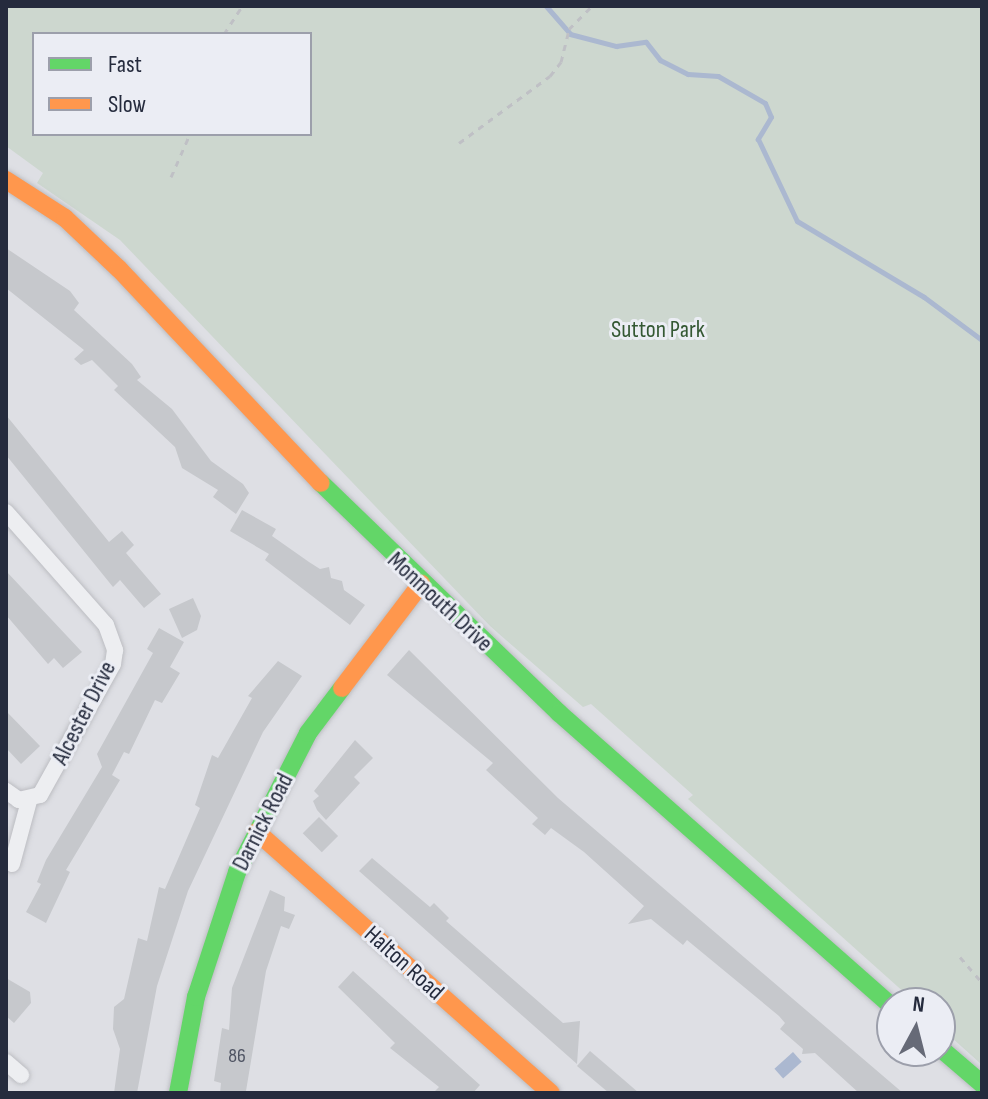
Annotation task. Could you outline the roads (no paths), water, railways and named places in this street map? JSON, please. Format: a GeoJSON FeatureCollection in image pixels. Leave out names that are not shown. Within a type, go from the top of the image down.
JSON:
{"type":"FeatureCollection","features":[{"type":"Feature","properties":{"kind":"street","name":"Monmouth Drive"},"geometry":{"type":"LineString","coordinates":[[6,180],[65,218],[119,269],[421,584],[728,867],[876,993]]}},
{"type":"Feature","properties":{"kind":"street","name":"Alcester Drive"},"geometry":{"type":"LineString","coordinates":[[6,512],[106,625],[115,650],[46,786],[29,801],[12,864]]}},
{"type":"Feature","properties":{"kind":"street","name":"Darnick Road"},"geometry":{"type":"LineString","coordinates":[[178,1093],[188,1027],[216,931],[257,832],[308,733],[421,584]]}},
{"type":"Feature","properties":{"kind":"street"},"geometry":{"type":"LineString","coordinates":[[6,791],[29,801]]}},
{"type":"Feature","properties":{"kind":"street","name":"Halton Road"},"geometry":{"type":"LineString","coordinates":[[257,832],[551,1093]]}},
{"type":"Feature","properties":{"kind":"street"},"geometry":{"type":"LineString","coordinates":[[8,1055],[21,1075]]}},
{"type":"Feature","properties":{"kind":"street"},"geometry":{"type":"LineString","coordinates":[[956,1062],[982,1084]]}},
{"type":"Feature","properties":{"kind":"water"},"geometry":{"type":"Polygon","coordinates":[[[793,1052],[802,1062],[783,1078],[774,1069],[793,1052]]]}},
{"type":"Feature","properties":{"kind":"waterway"},"geometry":{"type":"LineString","coordinates":[[546,6],[570,34],[616,46],[646,42],[660,60],[688,74],[718,76],[765,103],[771,117],[758,139],[797,221],[924,297],[982,340]]}},
{"type":"Feature","properties":{"kind":"park label","name":"Sutton Park"},"geometry":{"type":"Point","coordinates":[658,330]}}]}
